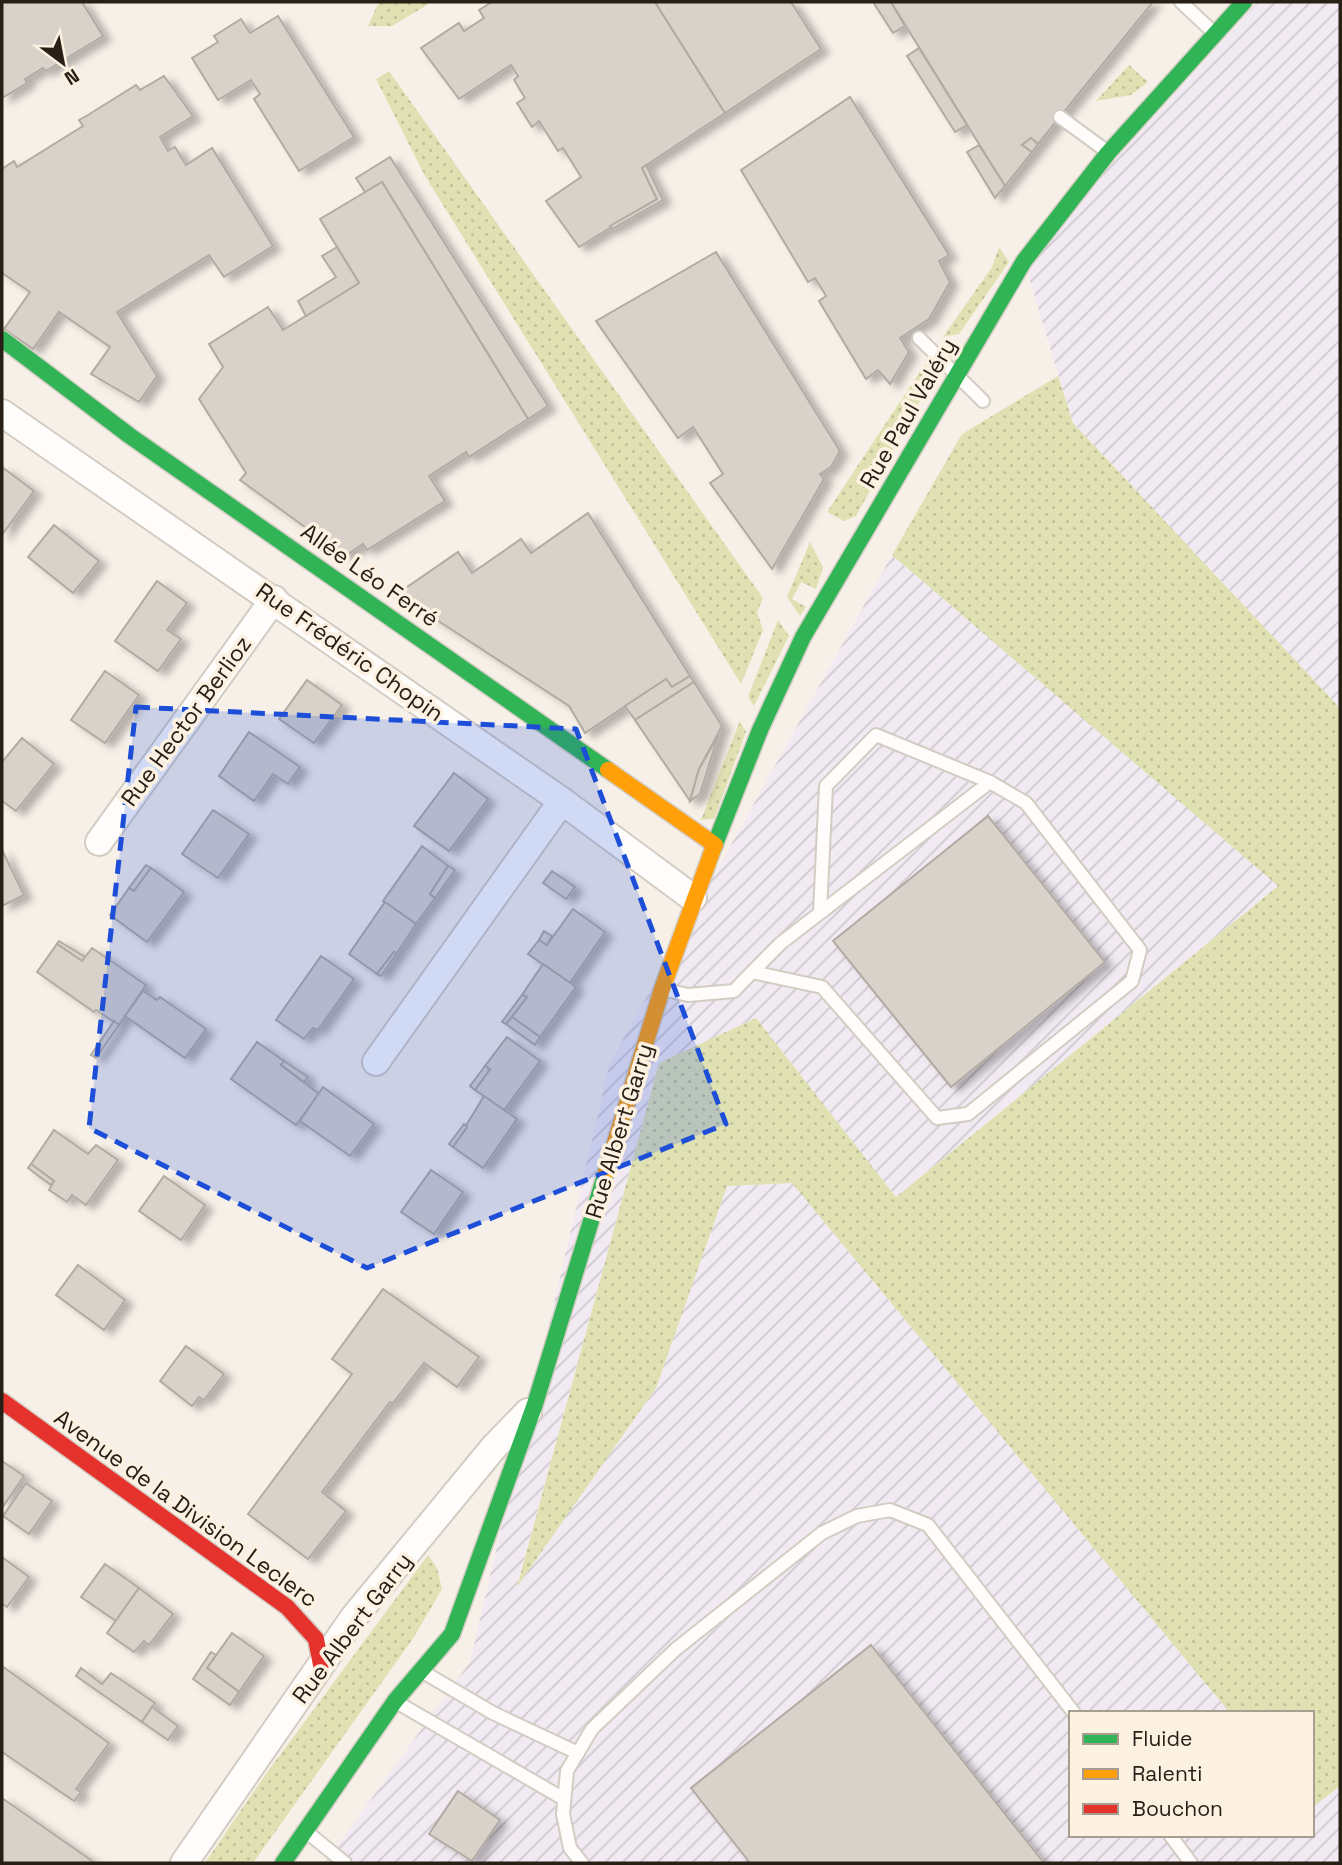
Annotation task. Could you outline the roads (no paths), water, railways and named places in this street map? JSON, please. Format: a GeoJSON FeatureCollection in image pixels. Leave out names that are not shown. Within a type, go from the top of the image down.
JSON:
{"type":"FeatureCollection","features":[{"type":"Feature","properties":{"kind":"street","name":"Rue Paul Valéry"},"geometry":{"type":"LineString","coordinates":[[693,898],[760,730],[803,637],[1024,261],[1108,153],[1244,2]]}},
{"type":"Feature","properties":{"kind":"street","name":"Allée Léo Ferré"},"geometry":{"type":"LineString","coordinates":[[2,339],[131,436],[715,845]]}},
{"type":"Feature","properties":{"kind":"street","name":"Rue Frédéric Chopin"},"geometry":{"type":"LineString","coordinates":[[2,413],[562,801],[693,898]]}},
{"type":"Feature","properties":{"kind":"street","name":"Rue Hector Berlioz"},"geometry":{"type":"LineString","coordinates":[[99,842],[274,599]]}},
{"type":"Feature","properties":{"kind":"street"},"geometry":{"type":"LineString","coordinates":[[376,1062],[562,801]]}},
{"type":"Feature","properties":{"kind":"street","name":"Rue Albert Garry"},"geometry":{"type":"LineString","coordinates":[[283,1863],[395,1701],[453,1634],[535,1404],[662,989],[693,898]]}},
{"type":"Feature","properties":{"kind":"street","name":"Avenue de la Division Leclerc"},"geometry":{"type":"LineString","coordinates":[[2,1401],[287,1607],[310,1629],[321,1645],[321,1665]]}},
{"type":"Feature","properties":{"kind":"street","name":"Rue Albert Garry"},"geometry":{"type":"LineString","coordinates":[[184,1863],[354,1617],[494,1447],[535,1404]]}},
{"type":"Feature","properties":{"kind":"lane"},"geometry":{"type":"LineString","coordinates":[[1181,2],[1215,34]]}},
{"type":"Feature","properties":{"kind":"lane"},"geometry":{"type":"LineString","coordinates":[[1060,117],[1108,153]]}},
{"type":"Feature","properties":{"kind":"lane"},"geometry":{"type":"LineString","coordinates":[[919,338],[984,401]]}},
{"type":"Feature","properties":{"kind":"lane"},"geometry":{"type":"LineString","coordinates":[[752,972],[822,987],[937,1118],[968,1114],[1132,981],[1140,950],[1027,803],[990,782],[876,735],[827,786],[820,912]]}},
{"type":"Feature","properties":{"kind":"lane"},"geometry":{"type":"LineString","coordinates":[[662,989],[688,995],[734,991],[781,943],[990,782]]}},
{"type":"Feature","properties":{"kind":"lane"},"geometry":{"type":"LineString","coordinates":[[582,1863],[570,1848],[563,1814],[564,1799],[567,1771],[592,1729],[676,1649],[822,1532],[857,1516],[890,1510],[928,1525],[1072,1711]]}},
{"type":"Feature","properties":{"kind":"lane"},"geometry":{"type":"LineString","coordinates":[[421,1671],[493,1713],[578,1753]]}},
{"type":"Feature","properties":{"kind":"lane"},"geometry":{"type":"LineString","coordinates":[[395,1701],[564,1799]]}},
{"type":"Feature","properties":{"kind":"lane"},"geometry":{"type":"LineString","coordinates":[[306,1831],[345,1863]]}},
{"type":"Feature","properties":{"kind":"lane"},"geometry":{"type":"LineString","coordinates":[[1172,1837],[1191,1863]]}}]}
